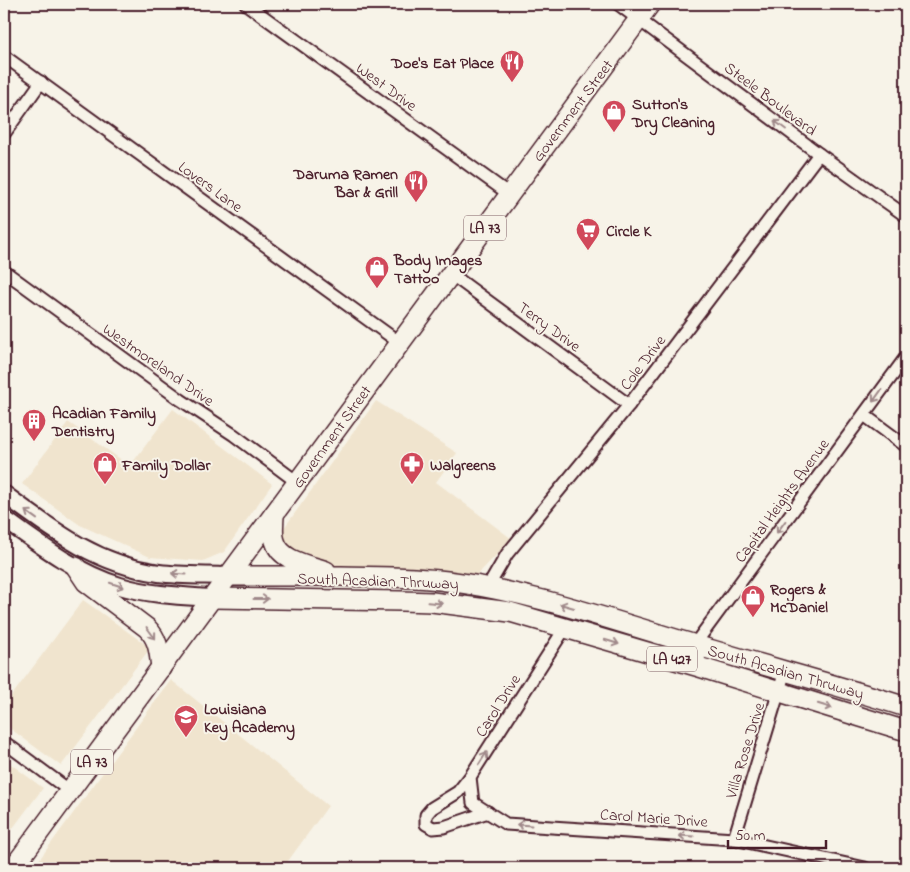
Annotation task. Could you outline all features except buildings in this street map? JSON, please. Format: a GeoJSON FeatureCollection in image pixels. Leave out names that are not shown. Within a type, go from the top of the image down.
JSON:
{"type":"FeatureCollection","features":[{"type":"Feature","properties":{"kind":"main road","name":"Government Street"},"geometry":{"type":"LineString","coordinates":[[13,868],[644,11]]}},
{"type":"Feature","properties":{"kind":"main road","name":"South Acadian Thruway"},"geometry":{"type":"LineString","coordinates":[[4,494],[49,528],[67,539],[107,560],[140,570],[178,575],[380,576],[432,579],[488,587],[567,606],[906,707]]}},
{"type":"Feature","properties":{"kind":"main road"},"geometry":{"type":"LineString","coordinates":[[274,514],[274,539],[282,553],[291,559],[342,576]]}},
{"type":"Feature","properties":{"kind":"main road","name":"South Acadian Thruway"},"geometry":{"type":"LineString","coordinates":[[4,519],[76,567],[105,581],[133,590],[212,598],[432,602],[510,612],[699,667],[906,731]]}},
{"type":"Feature","properties":{"kind":"main road"},"geometry":{"type":"LineString","coordinates":[[76,567],[86,582],[148,628],[154,635],[158,646],[161,668]]}},
{"type":"Feature","properties":{"kind":"street","name":"West Drive"},"geometry":{"type":"LineString","coordinates":[[246,4],[509,194]]}},
{"type":"Feature","properties":{"kind":"street","name":"Steele Boulevard"},"geometry":{"type":"LineString","coordinates":[[618,4],[644,11],[819,154],[906,216]]}},
{"type":"Feature","properties":{"kind":"street","name":"Lovers Lane"},"geometry":{"type":"LineString","coordinates":[[4,56],[400,343]]}},
{"type":"Feature","properties":{"kind":"street"},"geometry":{"type":"LineString","coordinates":[[4,134],[41,82]]}},
{"type":"Feature","properties":{"kind":"street","name":"Cole Drive"},"geometry":{"type":"LineString","coordinates":[[488,587],[507,554],[629,405],[819,154]]}},
{"type":"Feature","properties":{"kind":"street","name":"Westmoreland Drive"},"geometry":{"type":"LineString","coordinates":[[4,271],[173,395],[297,482]]}},
{"type":"Feature","properties":{"kind":"street","name":"Terry Drive"},"geometry":{"type":"LineString","coordinates":[[450,274],[629,405]]}},
{"type":"Feature","properties":{"kind":"street","name":"Capital Heights Avenue"},"geometry":{"type":"LineString","coordinates":[[699,667],[700,638],[906,357]]}},
{"type":"Feature","properties":{"kind":"street"},"geometry":{"type":"LineString","coordinates":[[864,415],[906,446]]}},
{"type":"Feature","properties":{"kind":"street","name":"Carol Drive"},"geometry":{"type":"LineString","coordinates":[[488,812],[444,827],[433,828],[426,824],[426,816],[432,808],[458,792],[470,777],[565,628]]}},
{"type":"Feature","properties":{"kind":"street","name":"Villa Rose Drive"},"geometry":{"type":"LineString","coordinates":[[734,839],[785,671]]}},
{"type":"Feature","properties":{"kind":"street"},"geometry":{"type":"LineString","coordinates":[[4,742],[70,791]]}},
{"type":"Feature","properties":{"kind":"street","name":"Carol Marie Drive"},"geometry":{"type":"LineString","coordinates":[[470,777],[473,803],[506,824],[734,839],[865,868]]}},
{"type":"Feature","properties":{"kind":"shaded area"},"geometry":{"type":"Polygon","coordinates":[[[376,401],[457,453],[436,482],[512,539],[475,577],[342,567],[293,554],[279,535],[376,401]]]}},
{"type":"Feature","properties":{"kind":"shaded area"},"geometry":{"type":"Polygon","coordinates":[[[173,409],[272,484],[224,552],[203,561],[150,557],[80,525],[22,484],[68,422],[130,466],[173,409]]]}},
{"type":"Feature","properties":{"kind":"shaded area"},"geometry":{"type":"Polygon","coordinates":[[[83,600],[145,644],[148,651],[61,766],[4,724],[4,706],[83,600]]]}},
{"type":"Feature","properties":{"kind":"shaded area","name":"Louisiana Key Academy"},"geometry":{"type":"Polygon","coordinates":[[[171,680],[328,806],[283,868],[33,868],[171,680]]]}},
{"type":"Feature","properties":{"kind":"shaded area"},"geometry":{"type":"Polygon","coordinates":[[[4,759],[43,788],[4,840],[4,759]]]}},
{"type":"Feature","properties":{"kind":"place","name":"Doe's Eat Place"},"geometry":{"type":"Point","coordinates":[512,83]}},
{"type":"Feature","properties":{"kind":"place","name":"Sutton's Dry Cleaning"},"geometry":{"type":"Point","coordinates":[614,133]}},
{"type":"Feature","properties":{"kind":"place","name":"Daruma Ramen Bar & Grill"},"geometry":{"type":"Point","coordinates":[416,203]}},
{"type":"Feature","properties":{"kind":"place","name":"Circle K"},"geometry":{"type":"Point","coordinates":[588,251]}},
{"type":"Feature","properties":{"kind":"place","name":"Body Images Tattoo"},"geometry":{"type":"Point","coordinates":[377,289]}},
{"type":"Feature","properties":{"kind":"place","name":"Acadian Family Dentistry"},"geometry":{"type":"Point","coordinates":[34,442]}},
{"type":"Feature","properties":{"kind":"place","name":"Family Dollar"},"geometry":{"type":"Point","coordinates":[105,485]}},
{"type":"Feature","properties":{"kind":"place","name":"Walgreens"},"geometry":{"type":"Point","coordinates":[412,485]}},
{"type":"Feature","properties":{"kind":"place","name":"Rogers & McDaniel"},"geometry":{"type":"Point","coordinates":[753,618]}},
{"type":"Feature","properties":{"kind":"place","name":"Louisiana Key Academy"},"geometry":{"type":"Point","coordinates":[186,738]}}]}
